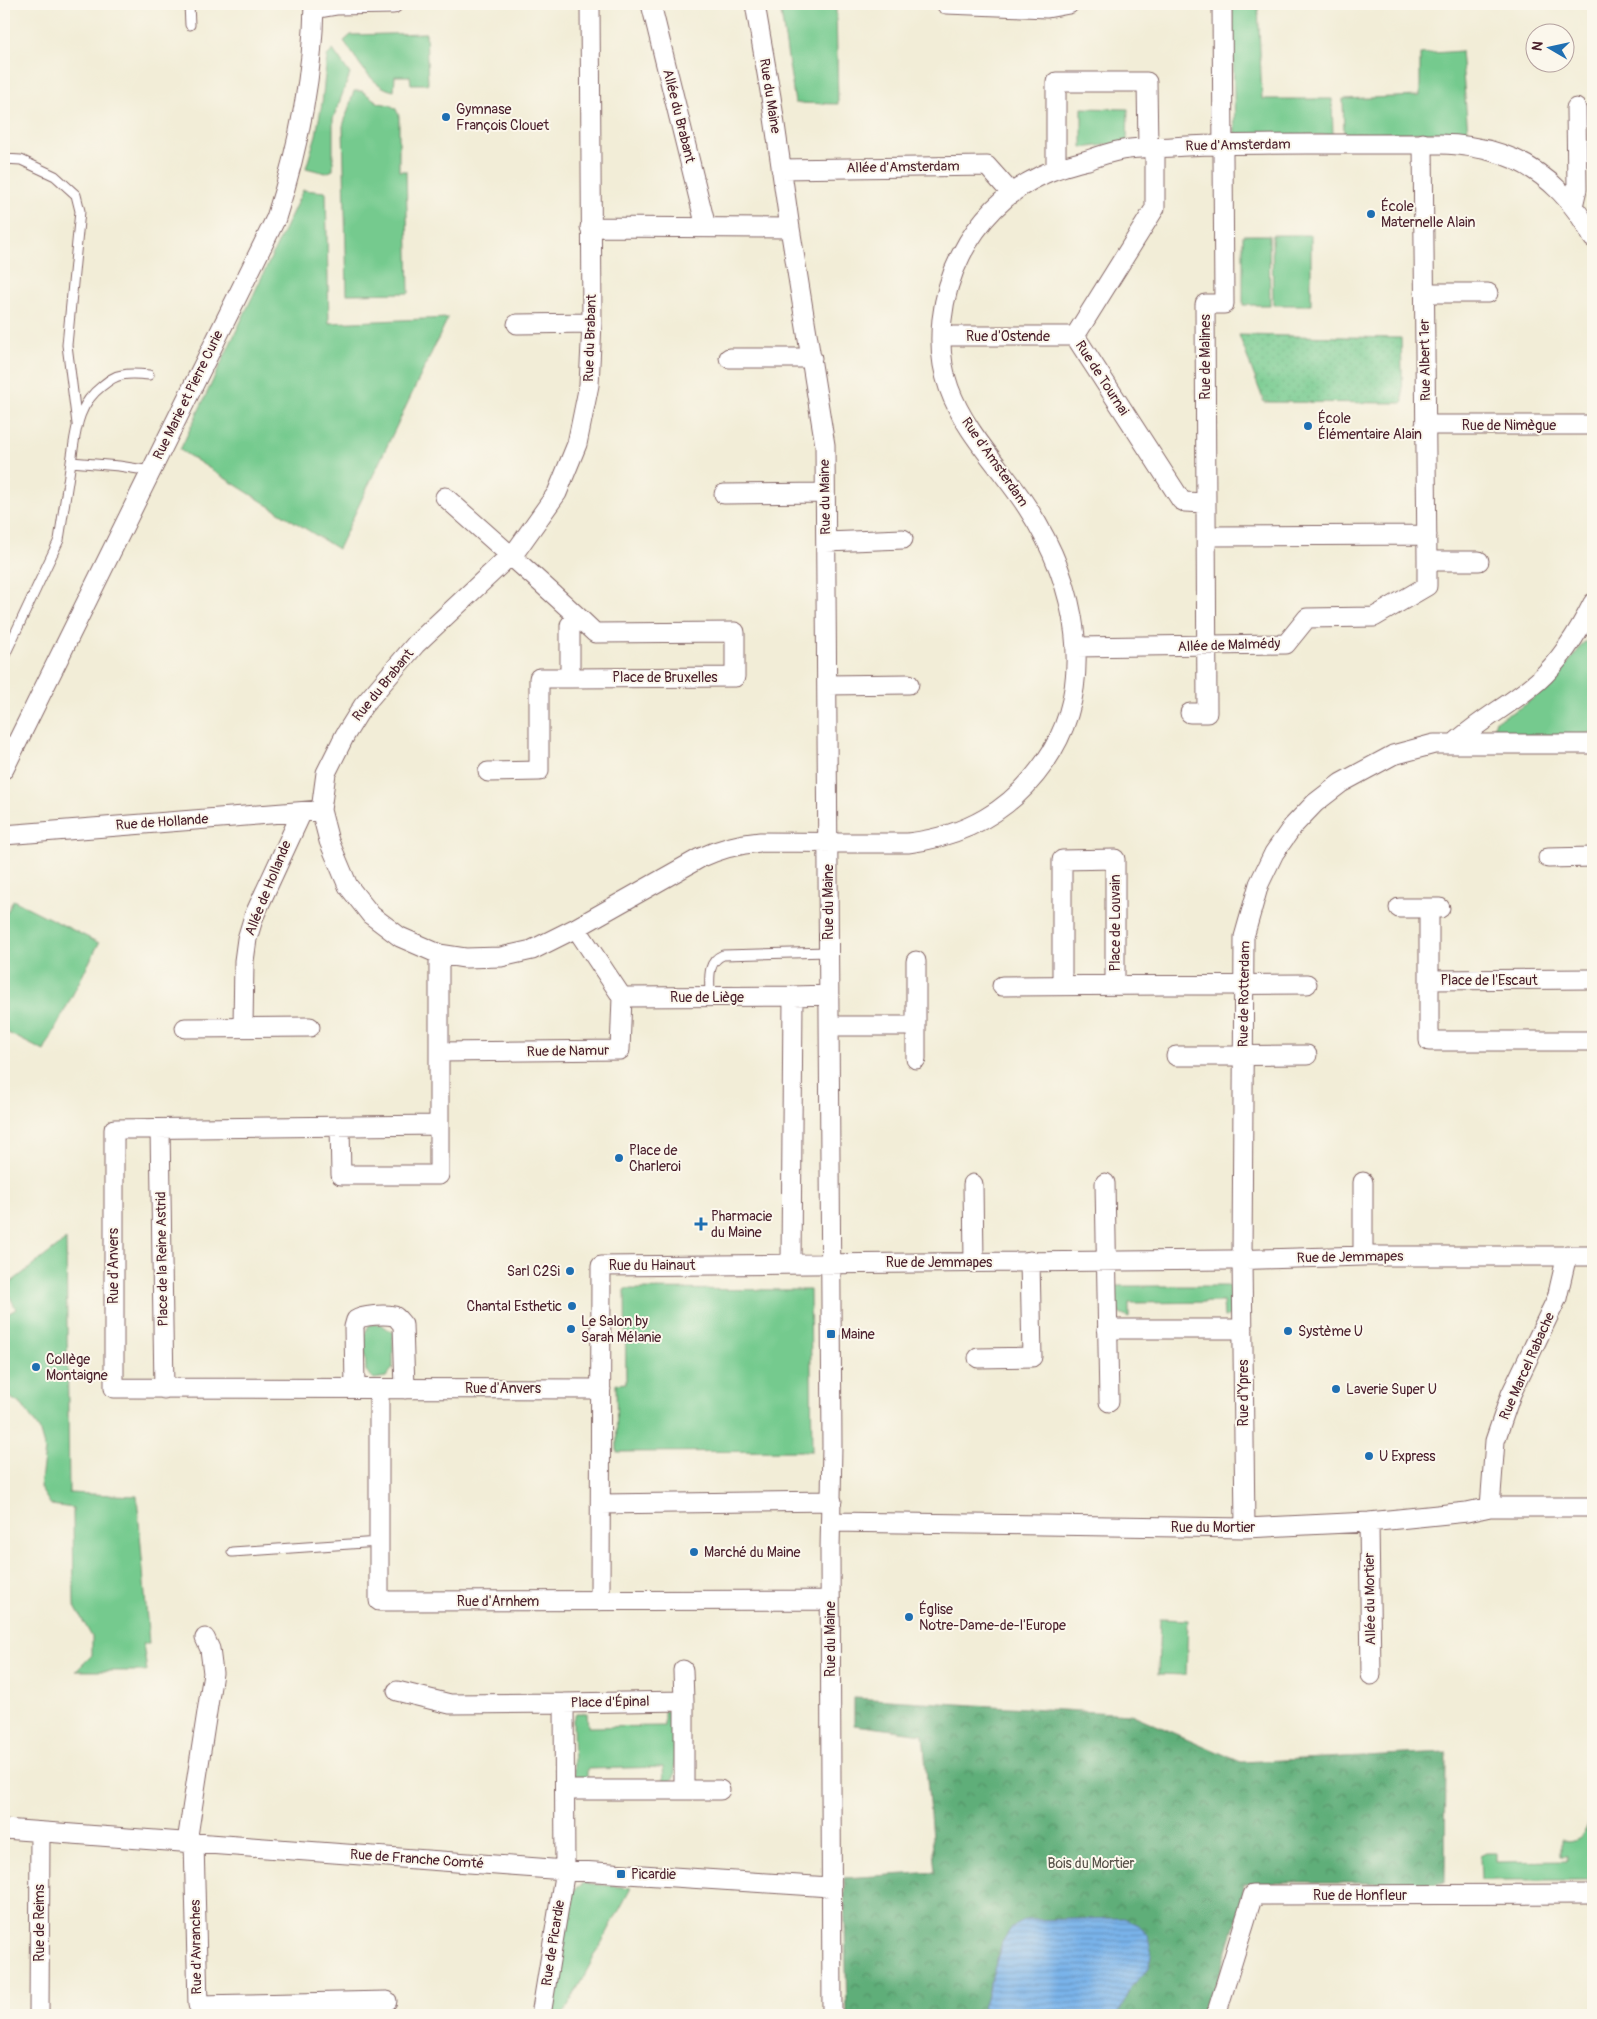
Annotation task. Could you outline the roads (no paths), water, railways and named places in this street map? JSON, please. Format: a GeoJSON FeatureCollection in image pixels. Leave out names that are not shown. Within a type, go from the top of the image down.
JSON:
{"type":"FeatureCollection","features":[{"type":"Feature","properties":{"kind":"street"},"geometry":{"type":"LineString","coordinates":[[314,6],[393,4]]}},
{"type":"Feature","properties":{"kind":"street","name":"Rue du Brabant"},"geometry":{"type":"LineString","coordinates":[[590,4],[592,323],[589,386],[577,444],[556,493],[512,556],[416,644],[363,706],[345,735],[326,773],[321,810],[329,841],[348,886],[371,915],[400,938],[439,954],[465,958],[501,957],[532,950],[576,928],[700,858],[727,848],[760,842],[828,843]]}},
{"type":"Feature","properties":{"kind":"street","name":"Allée du Brabant"},"geometry":{"type":"LineString","coordinates":[[651,4],[706,227]]}},
{"type":"Feature","properties":{"kind":"street","name":"Rue du Maine"},"geometry":{"type":"LineString","coordinates":[[755,4],[825,445],[831,1263],[830,1887],[832,2015]]}},
{"type":"Feature","properties":{"kind":"street"},"geometry":{"type":"LineString","coordinates":[[946,4],[1047,8],[1069,4]]}},
{"type":"Feature","properties":{"kind":"street","name":"Rue de Malines"},"geometry":{"type":"LineString","coordinates":[[1190,713],[1207,713],[1205,304],[1224,304],[1222,4]]}},
{"type":"Feature","properties":{"kind":"street","name":"Rue Marie et Pierre Curie"},"geometry":{"type":"LineString","coordinates":[[4,769],[276,218],[297,146],[315,28],[314,6]]}},
{"type":"Feature","properties":{"kind":"street","name":"Rue de Tournai"},"geometry":{"type":"LineString","coordinates":[[1056,169],[1056,82],[1147,82],[1155,208],[1075,336],[1181,500],[1185,502],[1206,503]]}},
{"type":"Feature","properties":{"kind":"street"},"geometry":{"type":"LineString","coordinates":[[1573,206],[1577,189],[1576,108]]}},
{"type":"Feature","properties":{"kind":"street","name":"Rue d'Amsterdam"},"geometry":{"type":"LineString","coordinates":[[828,843],[908,843],[932,840],[964,830],[994,814],[1009,803],[1038,772],[1051,753],[1062,732],[1074,694],[1077,647],[1068,597],[1048,543],[1026,505],[973,435],[958,409],[948,385],[942,336],[945,300],[951,278],[961,255],[984,219],[1012,194],[1034,179],[1056,169],[1121,150],[1223,144],[1423,143],[1465,145],[1495,152],[1516,160],[1556,186],[1573,206],[1593,238]]}},
{"type":"Feature","properties":{"kind":"street","name":"Rue Albert 1er"},"geometry":{"type":"LineString","coordinates":[[1423,143],[1425,425],[1428,535]]}},
{"type":"Feature","properties":{"kind":"street","name":"Allée d'Amsterdam"},"geometry":{"type":"LineString","coordinates":[[781,168],[988,166],[1012,194]]}},
{"type":"Feature","properties":{"kind":"street"},"geometry":{"type":"LineString","coordinates":[[590,227],[790,228]]}},
{"type":"Feature","properties":{"kind":"street"},"geometry":{"type":"LineString","coordinates":[[1424,293],[1488,293]]}},
{"type":"Feature","properties":{"kind":"street"},"geometry":{"type":"LineString","coordinates":[[517,324],[592,323]]}},
{"type":"Feature","properties":{"kind":"street","name":"Rue d'Ostende"},"geometry":{"type":"LineString","coordinates":[[942,336],[1075,336]]}},
{"type":"Feature","properties":{"kind":"street"},"geometry":{"type":"LineString","coordinates":[[729,358],[812,358]]}},
{"type":"Feature","properties":{"kind":"street","name":"Rue de Nimègue"},"geometry":{"type":"LineString","coordinates":[[1425,425],[1593,425]]}},
{"type":"Feature","properties":{"kind":"street"},"geometry":{"type":"LineString","coordinates":[[724,494],[825,493]]}},
{"type":"Feature","properties":{"kind":"street","name":"Place de Bruxelles"},"geometry":{"type":"LineString","coordinates":[[446,496],[594,633],[735,632],[735,677],[570,678]]}},
{"type":"Feature","properties":{"kind":"street"},"geometry":{"type":"LineString","coordinates":[[1206,536],[1428,535]]}},
{"type":"Feature","properties":{"kind":"street","name":"Allée de Malmédy"},"geometry":{"type":"LineString","coordinates":[[1077,647],[1286,644],[1307,618],[1374,617],[1427,586],[1428,535]]}},
{"type":"Feature","properties":{"kind":"street"},"geometry":{"type":"LineString","coordinates":[[826,542],[903,539]]}},
{"type":"Feature","properties":{"kind":"street"},"geometry":{"type":"LineString","coordinates":[[1427,561],[1478,561]]}},
{"type":"Feature","properties":{"kind":"street"},"geometry":{"type":"LineString","coordinates":[[1455,743],[1472,728],[1540,680],[1579,632],[1593,603]]}},
{"type":"Feature","properties":{"kind":"street"},"geometry":{"type":"LineString","coordinates":[[488,772],[539,771],[539,678],[570,678],[570,625],[578,617]]}},
{"type":"Feature","properties":{"kind":"street"},"geometry":{"type":"LineString","coordinates":[[827,685],[909,684]]}},
{"type":"Feature","properties":{"kind":"street","name":"Rue de Rotterdam"},"geometry":{"type":"LineString","coordinates":[[1242,1259],[1244,937],[1259,884],[1274,853],[1293,826],[1315,803],[1341,783],[1393,755],[1434,744],[1593,744]]}},
{"type":"Feature","properties":{"kind":"street","name":"Rue de Hollande"},"geometry":{"type":"LineString","coordinates":[[4,834],[321,810]]}},
{"type":"Feature","properties":{"kind":"street","name":"Allée de Hollande"},"geometry":{"type":"LineString","coordinates":[[243,1026],[244,961],[247,938],[254,916],[302,812]]}},
{"type":"Feature","properties":{"kind":"street"},"geometry":{"type":"LineString","coordinates":[[1548,858],[1593,857]]}},
{"type":"Feature","properties":{"kind":"street","name":"Place de Louvain"},"geometry":{"type":"LineString","coordinates":[[1062,986],[1062,860],[1115,860],[1115,986]]}},
{"type":"Feature","properties":{"kind":"street"},"geometry":{"type":"LineString","coordinates":[[1399,908],[1434,908],[1429,980]]}},
{"type":"Feature","properties":{"kind":"street"},"geometry":{"type":"LineString","coordinates":[[576,928],[622,997]]}},
{"type":"Feature","properties":{"kind":"street"},"geometry":{"type":"LineString","coordinates":[[340,1126],[341,1175],[439,1175],[439,954]]}},
{"type":"Feature","properties":{"kind":"street"},"geometry":{"type":"LineString","coordinates":[[916,961],[916,1059]]}},
{"type":"Feature","properties":{"kind":"street","name":"Place de l'Escaut"},"geometry":{"type":"LineString","coordinates":[[1593,979],[1429,980],[1429,1041],[1593,1041]]}},
{"type":"Feature","properties":{"kind":"street"},"geometry":{"type":"LineString","coordinates":[[1002,986],[1307,984]]}},
{"type":"Feature","properties":{"kind":"street"},"geometry":{"type":"LineString","coordinates":[[829,995],[793,996],[791,1264],[831,1263]]}},
{"type":"Feature","properties":{"kind":"street","name":"Rue de Liège"},"geometry":{"type":"LineString","coordinates":[[622,997],[793,996]]}},
{"type":"Feature","properties":{"kind":"street","name":"Rue de Namur"},"geometry":{"type":"LineString","coordinates":[[439,1052],[620,1050],[622,997]]}},
{"type":"Feature","properties":{"kind":"street"},"geometry":{"type":"LineString","coordinates":[[185,1028],[243,1026],[310,1027]]}},
{"type":"Feature","properties":{"kind":"street"},"geometry":{"type":"LineString","coordinates":[[829,1026],[916,1026]]}},
{"type":"Feature","properties":{"kind":"street"},"geometry":{"type":"LineString","coordinates":[[1176,1056],[1307,1055]]}},
{"type":"Feature","properties":{"kind":"street","name":"Rue d'Anvers"},"geometry":{"type":"LineString","coordinates":[[439,1125],[114,1129],[114,1388],[601,1389]]}},
{"type":"Feature","properties":{"kind":"street","name":"Place de la Reine Astrid"},"geometry":{"type":"LineString","coordinates":[[160,1129],[164,1389]]}},
{"type":"Feature","properties":{"kind":"street"},"geometry":{"type":"LineString","coordinates":[[1362,1182],[1363,1256]]}},
{"type":"Feature","properties":{"kind":"street"},"geometry":{"type":"LineString","coordinates":[[1105,1183],[1109,1402]]}},
{"type":"Feature","properties":{"kind":"street"},"geometry":{"type":"LineString","coordinates":[[974,1184],[974,1262]]}},
{"type":"Feature","properties":{"kind":"street","name":"Rue Marcel Rabache"},"geometry":{"type":"LineString","coordinates":[[1490,1507],[1495,1440],[1511,1394],[1558,1298],[1567,1255]]}},
{"type":"Feature","properties":{"kind":"street","name":"Rue de Jemmapes"},"geometry":{"type":"LineString","coordinates":[[831,1263],[1107,1261],[1363,1256],[1593,1256]]}},
{"type":"Feature","properties":{"kind":"street","name":"Rue d'Ypres"},"geometry":{"type":"LineString","coordinates":[[1242,1259],[1245,1528]]}},
{"type":"Feature","properties":{"kind":"street"},"geometry":{"type":"LineString","coordinates":[[978,1358],[1032,1357],[1030,1261]]}},
{"type":"Feature","properties":{"kind":"street","name":"Rue du Hainaut"},"geometry":{"type":"LineString","coordinates":[[600,1601],[601,1266],[791,1264]]}},
{"type":"Feature","properties":{"kind":"street"},"geometry":{"type":"LineString","coordinates":[[355,1388],[354,1327],[356,1320],[362,1316],[394,1316],[403,1325],[405,1389]]}},
{"type":"Feature","properties":{"kind":"street"},"geometry":{"type":"LineString","coordinates":[[1108,1329],[1243,1328]]}},
{"type":"Feature","properties":{"kind":"street","name":"Rue d'Arnhem"},"geometry":{"type":"LineString","coordinates":[[379,1389],[379,1601],[830,1600]]}},
{"type":"Feature","properties":{"kind":"street"},"geometry":{"type":"LineString","coordinates":[[601,1504],[832,1501]]}},
{"type":"Feature","properties":{"kind":"street","name":"Rue du Mortier"},"geometry":{"type":"LineString","coordinates":[[831,1522],[1245,1528],[1369,1522],[1468,1512],[1490,1507],[1593,1507]]}},
{"type":"Feature","properties":{"kind":"street","name":"Allée du Mortier"},"geometry":{"type":"LineString","coordinates":[[1369,1522],[1371,1675]]}},
{"type":"Feature","properties":{"kind":"street"},"geometry":{"type":"LineString","coordinates":[[191,1842],[213,1673],[210,1650],[205,1638]]}},
{"type":"Feature","properties":{"kind":"street"},"geometry":{"type":"LineString","coordinates":[[684,1670],[684,1790]]}},
{"type":"Feature","properties":{"kind":"street"},"geometry":{"type":"LineString","coordinates":[[397,1691],[450,1704],[564,1703]]}},
{"type":"Feature","properties":{"kind":"street","name":"Place d'Épinal"},"geometry":{"type":"LineString","coordinates":[[565,1870],[564,1703],[684,1701]]}},
{"type":"Feature","properties":{"kind":"street"},"geometry":{"type":"LineString","coordinates":[[565,1790],[720,1790]]}},
{"type":"Feature","properties":{"kind":"street","name":"Rue de Franche Comté"},"geometry":{"type":"LineString","coordinates":[[4,1829],[565,1870],[830,1887]]}},
{"type":"Feature","properties":{"kind":"street","name":"Rue de Reims"},"geometry":{"type":"LineString","coordinates":[[39,2015],[40,1832]]}},
{"type":"Feature","properties":{"kind":"street","name":"Rue d'Avranches"},"geometry":{"type":"LineString","coordinates":[[191,1842],[198,2005],[274,2009],[387,2001]]}},
{"type":"Feature","properties":{"kind":"street","name":"Rue de Picardie"},"geometry":{"type":"LineString","coordinates":[[541,2015],[565,1870]]}},
{"type":"Feature","properties":{"kind":"street","name":"Rue de Honfleur"},"geometry":{"type":"LineString","coordinates":[[1216,2015],[1253,1895],[1593,1894]]}},
{"type":"Feature","properties":{"kind":"lane"},"geometry":{"type":"LineString","coordinates":[[189,4],[190,25]]}},
{"type":"Feature","properties":{"kind":"lane"},"geometry":{"type":"LineString","coordinates":[[4,159],[21,160],[55,176],[76,195],[80,211],[67,345],[77,424]]}},
{"type":"Feature","properties":{"kind":"lane"},"geometry":{"type":"LineString","coordinates":[[4,657],[57,546],[77,424],[82,409],[89,398],[109,380],[128,374],[148,375]]}},
{"type":"Feature","properties":{"kind":"lane"},"geometry":{"type":"LineString","coordinates":[[71,462],[151,471]]}},
{"type":"Feature","properties":{"kind":"lane"},"geometry":{"type":"LineString","coordinates":[[710,997],[710,967],[714,958],[723,954],[828,952]]}},
{"type":"Feature","properties":{"kind":"lane"},"geometry":{"type":"LineString","coordinates":[[232,1552],[379,1542]]}},
{"type":"Feature","properties":{"kind":"water"},"geometry":{"type":"Polygon","coordinates":[[[1124,1918],[1139,1925],[1148,1935],[1152,1956],[1149,1968],[1130,1988],[1118,2015],[981,2015],[1002,1942],[1012,1927],[1025,1920],[1124,1918]]]}},
{"type":"Feature","properties":{"kind":"place","name":"Gymnase François Clouet"},"geometry":{"type":"Point","coordinates":[446,117]}},
{"type":"Feature","properties":{"kind":"place","name":"École Maternelle Alain"},"geometry":{"type":"Point","coordinates":[1371,214]}},
{"type":"Feature","properties":{"kind":"place","name":"École Élémentaire Alain"},"geometry":{"type":"Point","coordinates":[1308,426]}},
{"type":"Feature","properties":{"kind":"place","name":"Place de Charleroi"},"geometry":{"type":"Point","coordinates":[619,1158]}},
{"type":"Feature","properties":{"kind":"place","name":"Pharmacie du Maine"},"geometry":{"type":"Point","coordinates":[701,1224]}},
{"type":"Feature","properties":{"kind":"place","name":"Sarl C2Si"},"geometry":{"type":"Point","coordinates":[570,1271]}},
{"type":"Feature","properties":{"kind":"place","name":"Chantal Esthetic"},"geometry":{"type":"Point","coordinates":[572,1306]}},
{"type":"Feature","properties":{"kind":"place","name":"Le Salon by Sarah Mélanie"},"geometry":{"type":"Point","coordinates":[571,1329]}},
{"type":"Feature","properties":{"kind":"place","name":"Système U"},"geometry":{"type":"Point","coordinates":[1288,1331]}},
{"type":"Feature","properties":{"kind":"place","name":"Maine"},"geometry":{"type":"Point","coordinates":[831,1334]}},
{"type":"Feature","properties":{"kind":"place","name":"Collège Montaigne"},"geometry":{"type":"Point","coordinates":[36,1367]}},
{"type":"Feature","properties":{"kind":"place","name":"Laverie Super U"},"geometry":{"type":"Point","coordinates":[1336,1389]}},
{"type":"Feature","properties":{"kind":"place","name":"U Express"},"geometry":{"type":"Point","coordinates":[1369,1456]}},
{"type":"Feature","properties":{"kind":"place","name":"Marché du Maine"},"geometry":{"type":"Point","coordinates":[694,1552]}},
{"type":"Feature","properties":{"kind":"place","name":"Église Notre-Dame-de-l'Europe"},"geometry":{"type":"Point","coordinates":[909,1617]}},
{"type":"Feature","properties":{"kind":"place","name":"Picardie"},"geometry":{"type":"Point","coordinates":[621,1874]}},
{"type":"Feature","properties":{"kind":"park label","name":"Bois du Mortier"},"geometry":{"type":"Point","coordinates":[1091,1863]}}]}
